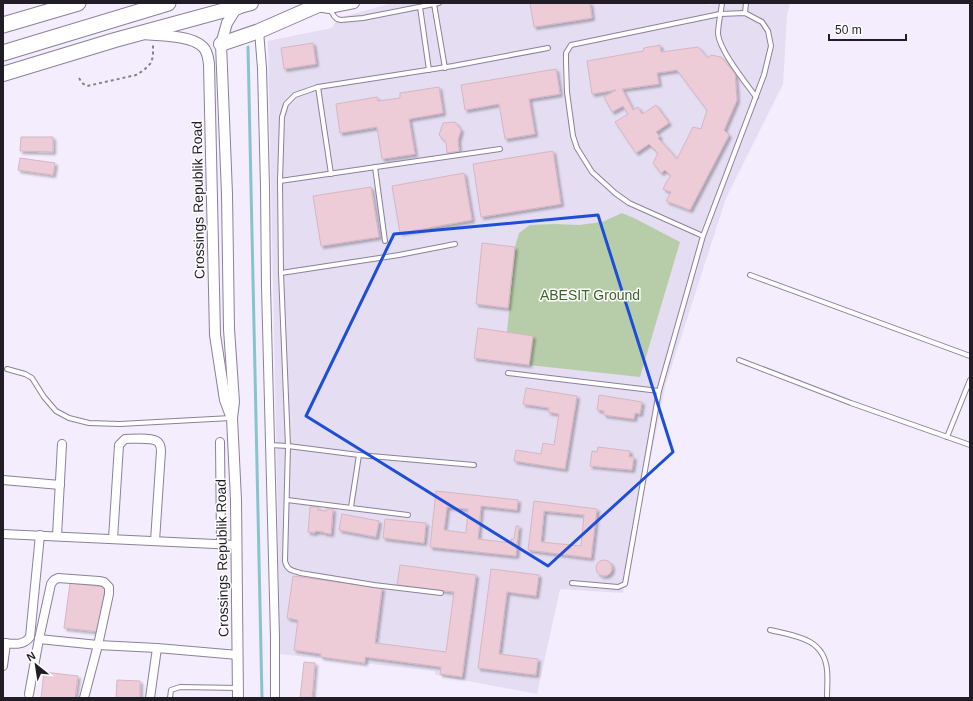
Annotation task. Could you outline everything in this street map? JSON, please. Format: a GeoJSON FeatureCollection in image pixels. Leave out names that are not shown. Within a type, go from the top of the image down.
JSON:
{"type":"FeatureCollection","features":[{"type":"Feature","properties":{"kind":"highway"},"geometry":{"type":"LineString","coordinates":[[3,25],[78,3]]}},
{"type":"Feature","properties":{"kind":"highway"},"geometry":{"type":"LineString","coordinates":[[3,53],[168,3]]}},
{"type":"Feature","properties":{"kind":"highway"},"geometry":{"type":"LineString","coordinates":[[3,74],[244,4]]}},
{"type":"Feature","properties":{"kind":"highway"},"geometry":{"type":"LineString","coordinates":[[221,44],[259,31],[323,5]]}},
{"type":"Feature","properties":{"kind":"street"},"geometry":{"type":"LineString","coordinates":[[323,5],[354,3]]}},
{"type":"Feature","properties":{"kind":"street","name":"Crossings Republik Road"},"geometry":{"type":"LineString","coordinates":[[238,698],[236,500],[232,418],[234,402],[229,329],[227,194],[221,44],[227,23],[244,4]]}},
{"type":"Feature","properties":{"kind":"street"},"geometry":{"type":"LineString","coordinates":[[259,31],[262,82],[275,637],[275,698]]}},
{"type":"Feature","properties":{"kind":"street","name":"Crossings Republik Road"},"geometry":{"type":"LineString","coordinates":[[139,34],[194,41],[203,47],[208,56],[215,335],[225,400],[232,418]]}},
{"type":"Feature","properties":{"kind":"street"},"geometry":{"type":"LineString","coordinates":[[113,539],[118,445],[125,439],[154,440],[158,442],[161,451],[155,542]]}},
{"type":"Feature","properties":{"kind":"street"},"geometry":{"type":"LineString","coordinates":[[220,442],[221,544]]}},
{"type":"Feature","properties":{"kind":"street"},"geometry":{"type":"LineString","coordinates":[[57,536],[62,444]]}},
{"type":"Feature","properties":{"kind":"street"},"geometry":{"type":"LineString","coordinates":[[3,480],[60,485]]}},
{"type":"Feature","properties":{"kind":"street"},"geometry":{"type":"LineString","coordinates":[[3,534],[236,545]]}},
{"type":"Feature","properties":{"kind":"street"},"geometry":{"type":"LineString","coordinates":[[3,666],[4,643],[21,644],[27,641],[30,637],[40,535]]}},
{"type":"Feature","properties":{"kind":"street"},"geometry":{"type":"LineString","coordinates":[[29,694],[51,584],[58,578],[98,581],[104,582],[109,587],[109,594],[98,645],[84,698]]}},
{"type":"Feature","properties":{"kind":"street"},"geometry":{"type":"LineString","coordinates":[[39,639],[98,645],[238,655]]}},
{"type":"Feature","properties":{"kind":"street"},"geometry":{"type":"LineString","coordinates":[[150,698],[156,648]]}},
{"type":"Feature","properties":{"kind":"lane"},"geometry":{"type":"LineString","coordinates":[[722,3],[718,33],[721,43],[728,58],[756,97]]}},
{"type":"Feature","properties":{"kind":"lane"},"geometry":{"type":"LineString","coordinates":[[745,13],[746,3]]}},
{"type":"Feature","properties":{"kind":"lane"},"geometry":{"type":"LineString","coordinates":[[323,5],[337,19],[341,20],[363,18],[436,4],[445,68]]}},
{"type":"Feature","properties":{"kind":"lane"},"geometry":{"type":"LineString","coordinates":[[420,7],[429,70]]}},
{"type":"Feature","properties":{"kind":"lane"},"geometry":{"type":"LineString","coordinates":[[572,583],[618,586],[625,584],[659,392],[703,236],[764,75],[771,46],[768,31],[762,22],[745,13],[720,14],[571,45],[566,53],[566,63],[567,92],[574,136],[577,148],[592,172],[615,193],[629,202],[703,236]]}},
{"type":"Feature","properties":{"kind":"lane"},"geometry":{"type":"LineString","coordinates":[[441,593],[300,573],[290,570],[286,566],[288,446],[281,273],[280,181],[282,117],[286,104],[294,95],[318,87],[445,68],[548,48]]}},
{"type":"Feature","properties":{"kind":"lane"},"geometry":{"type":"LineString","coordinates":[[318,87],[331,174]]}},
{"type":"Feature","properties":{"kind":"lane"},"geometry":{"type":"LineString","coordinates":[[280,181],[500,149]]}},
{"type":"Feature","properties":{"kind":"lane"},"geometry":{"type":"LineString","coordinates":[[375,167],[386,240]]}},
{"type":"Feature","properties":{"kind":"lane"},"geometry":{"type":"LineString","coordinates":[[281,273],[399,255],[455,244]]}},
{"type":"Feature","properties":{"kind":"lane"},"geometry":{"type":"LineString","coordinates":[[750,276],[970,356]]}},
{"type":"Feature","properties":{"kind":"lane"},"geometry":{"type":"LineString","coordinates":[[739,360],[851,403],[970,445]]}},
{"type":"Feature","properties":{"kind":"lane"},"geometry":{"type":"LineString","coordinates":[[7,369],[26,374],[32,378],[44,397],[56,411],[69,418],[88,423],[120,424],[232,418]]}},
{"type":"Feature","properties":{"kind":"lane"},"geometry":{"type":"LineString","coordinates":[[508,373],[659,392]]}},
{"type":"Feature","properties":{"kind":"lane"},"geometry":{"type":"LineString","coordinates":[[947,437],[970,380]]}},
{"type":"Feature","properties":{"kind":"lane"},"geometry":{"type":"LineString","coordinates":[[270,445],[474,465]]}},
{"type":"Feature","properties":{"kind":"lane"},"geometry":{"type":"LineString","coordinates":[[351,507],[360,455]]}},
{"type":"Feature","properties":{"kind":"lane"},"geometry":{"type":"LineString","coordinates":[[287,500],[408,514]]}},
{"type":"Feature","properties":{"kind":"lane"},"geometry":{"type":"LineString","coordinates":[[770,630],[806,640],[822,651],[828,671],[827,698]]}},
{"type":"Feature","properties":{"kind":"lane"},"geometry":{"type":"LineString","coordinates":[[170,698],[171,690],[180,687],[238,688]]}},
{"type":"Feature","properties":{"kind":"path"},"geometry":{"type":"LineString","coordinates":[[79,78],[82,83],[87,86],[136,75],[151,63],[153,56],[153,35]]}},
{"type":"Feature","properties":{"kind":"highlighted area"},"geometry":{"type":"Polygon","coordinates":[[[598,215],[673,452],[548,566],[306,416],[394,234],[598,215]]]}},
{"type":"Feature","properties":{"kind":"shaded area"},"geometry":{"type":"Polygon","coordinates":[[[392,3],[702,3],[711,5],[712,3],[790,3],[787,15],[783,84],[726,198],[665,387],[623,593],[560,589],[537,694],[436,675],[434,671],[280,654],[268,41],[332,28],[337,20],[343,17],[392,3]]]}},
{"type":"Feature","properties":{"kind":"green space","name":"ABESIT Ground"},"geometry":{"type":"Polygon","coordinates":[[[622,213],[680,242],[640,377],[529,365],[533,336],[507,332],[515,247],[519,233],[530,225],[579,225],[602,222],[622,213]]]}},
{"type":"Feature","properties":{"kind":"building"},"geometry":{"type":"Polygon","coordinates":[[[530,3],[590,3],[592,18],[534,27],[530,3]]]}},
{"type":"Feature","properties":{"kind":"building"},"geometry":{"type":"Polygon","coordinates":[[[313,43],[316,64],[284,69],[281,48],[313,43]]]}},
{"type":"Feature","properties":{"kind":"building"},"geometry":{"type":"Polygon","coordinates":[[[660,45],[661,52],[698,47],[708,58],[711,55],[721,57],[735,73],[737,100],[724,130],[729,135],[690,210],[666,201],[671,192],[663,189],[671,176],[665,170],[661,173],[653,163],[658,153],[649,144],[636,153],[615,122],[628,114],[623,106],[612,112],[604,97],[616,90],[592,94],[587,61],[643,51],[644,48],[660,45]],[[677,70],[657,73],[659,84],[622,89],[633,110],[638,107],[642,114],[656,105],[669,123],[656,132],[660,137],[658,138],[677,159],[693,127],[701,129],[707,110],[677,70]]]}},
{"type":"Feature","properties":{"kind":"building"},"geometry":{"type":"Polygon","coordinates":[[[556,69],[560,94],[529,99],[535,134],[505,139],[499,104],[465,110],[461,85],[556,69]]]}},
{"type":"Feature","properties":{"kind":"building"},"geometry":{"type":"Polygon","coordinates":[[[439,87],[443,113],[409,119],[415,154],[382,159],[377,127],[340,133],[336,104],[377,97],[378,101],[400,98],[400,93],[439,87]]]}},
{"type":"Feature","properties":{"kind":"building"},"geometry":{"type":"Polygon","coordinates":[[[455,122],[461,130],[458,140],[459,151],[447,153],[446,142],[439,135],[443,123],[455,122]]]}},
{"type":"Feature","properties":{"kind":"building"},"geometry":{"type":"Polygon","coordinates":[[[21,137],[53,137],[53,152],[20,151],[21,137]]]}},
{"type":"Feature","properties":{"kind":"building"},"geometry":{"type":"Polygon","coordinates":[[[553,151],[561,204],[481,217],[473,164],[553,151]]]}},
{"type":"Feature","properties":{"kind":"building"},"geometry":{"type":"Polygon","coordinates":[[[20,158],[55,163],[53,175],[18,170],[20,158]]]}},
{"type":"Feature","properties":{"kind":"building"},"geometry":{"type":"Polygon","coordinates":[[[464,173],[472,220],[400,233],[392,186],[464,173]]]}},
{"type":"Feature","properties":{"kind":"building"},"geometry":{"type":"Polygon","coordinates":[[[371,187],[379,237],[321,246],[313,196],[371,187]]]}},
{"type":"Feature","properties":{"kind":"building"},"geometry":{"type":"Polygon","coordinates":[[[482,243],[515,247],[508,308],[476,304],[482,243]]]}},
{"type":"Feature","properties":{"kind":"building"},"geometry":{"type":"Polygon","coordinates":[[[478,328],[533,336],[529,365],[474,358],[478,328]]]}},
{"type":"Feature","properties":{"kind":"building"},"geometry":{"type":"Polygon","coordinates":[[[526,388],[577,396],[565,469],[514,461],[516,450],[541,454],[543,443],[554,445],[559,414],[548,412],[549,408],[523,404],[526,388]]]}},
{"type":"Feature","properties":{"kind":"building"},"geometry":{"type":"Polygon","coordinates":[[[599,395],[642,402],[640,414],[635,413],[634,419],[604,415],[604,411],[597,410],[599,395]]]}},
{"type":"Feature","properties":{"kind":"building"},"geometry":{"type":"Polygon","coordinates":[[[598,447],[630,451],[629,457],[634,457],[632,470],[590,466],[592,451],[597,452],[598,447]]]}},
{"type":"Feature","properties":{"kind":"building"},"geometry":{"type":"Polygon","coordinates":[[[436,491],[518,500],[517,510],[481,506],[478,539],[511,543],[511,539],[514,539],[516,526],[519,526],[516,556],[430,547],[436,491]],[[447,507],[444,530],[466,533],[468,509],[447,507]]]}},
{"type":"Feature","properties":{"kind":"building"},"geometry":{"type":"Polygon","coordinates":[[[534,501],[597,509],[591,558],[528,550],[534,501]],[[544,511],[541,542],[581,546],[584,515],[544,511]]]}},
{"type":"Feature","properties":{"kind":"building"},"geometry":{"type":"Polygon","coordinates":[[[310,507],[318,507],[318,510],[326,511],[326,509],[333,509],[331,534],[315,531],[315,533],[308,532],[310,507]]]}},
{"type":"Feature","properties":{"kind":"building"},"geometry":{"type":"Polygon","coordinates":[[[342,514],[379,521],[376,537],[339,530],[342,514]]]}},
{"type":"Feature","properties":{"kind":"building"},"geometry":{"type":"Polygon","coordinates":[[[385,519],[426,523],[424,543],[383,538],[385,519]]]}},
{"type":"Feature","properties":{"kind":"building"},"geometry":{"type":"Polygon","coordinates":[[[601,560],[607,560],[612,565],[610,574],[607,576],[601,576],[596,571],[596,565],[601,560]]]}},
{"type":"Feature","properties":{"kind":"building"},"geometry":{"type":"Polygon","coordinates":[[[400,565],[476,575],[462,677],[440,674],[441,667],[365,657],[365,663],[321,657],[321,654],[294,650],[298,620],[287,618],[293,576],[382,588],[375,643],[446,652],[454,592],[397,585],[400,565]]]}},
{"type":"Feature","properties":{"kind":"building"},"geometry":{"type":"Polygon","coordinates":[[[491,569],[539,575],[536,596],[507,592],[499,654],[538,659],[536,675],[478,668],[491,569]]]}},
{"type":"Feature","properties":{"kind":"building"},"geometry":{"type":"Polygon","coordinates":[[[70,583],[105,587],[100,632],[64,628],[70,583]]]}},
{"type":"Feature","properties":{"kind":"building"},"geometry":{"type":"Polygon","coordinates":[[[304,662],[315,663],[312,698],[300,698],[304,662]]]}},
{"type":"Feature","properties":{"kind":"building"},"geometry":{"type":"Polygon","coordinates":[[[44,672],[78,676],[75,698],[41,698],[44,672]]]}},
{"type":"Feature","properties":{"kind":"building"},"geometry":{"type":"Polygon","coordinates":[[[117,680],[140,681],[140,698],[116,698],[117,680]]]}},
{"type":"Feature","properties":{"kind":"waterway"},"geometry":{"type":"LineString","coordinates":[[248,47],[262,698]]}}]}
